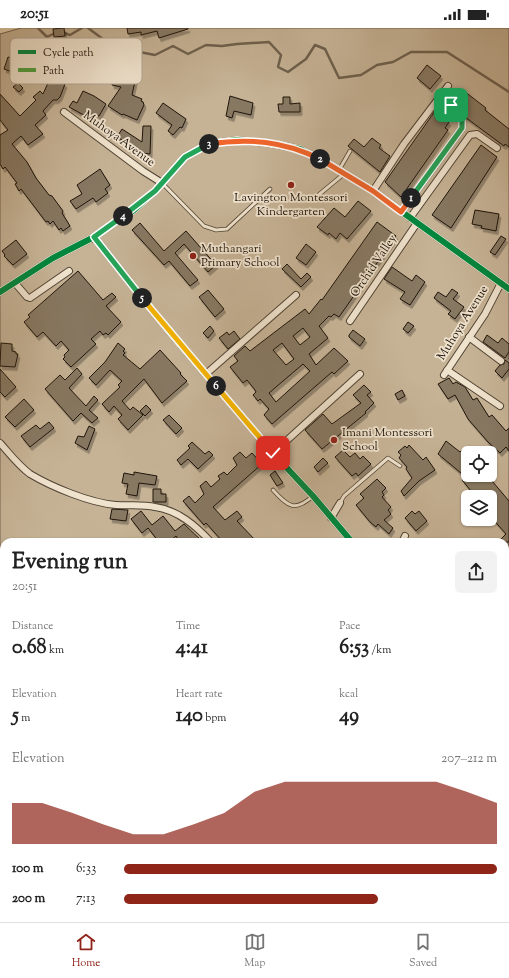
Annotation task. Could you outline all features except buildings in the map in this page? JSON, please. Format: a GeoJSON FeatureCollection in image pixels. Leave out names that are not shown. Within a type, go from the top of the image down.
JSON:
{"type":"FeatureCollection","features":[{"type":"Feature","properties":{"kind":"street"},"geometry":{"type":"LineString","coordinates":[[373,191],[404,144],[448,86]]}},
{"type":"Feature","properties":{"kind":"street"},"geometry":{"type":"LineString","coordinates":[[401,212],[462,128],[462,121],[451,105]]}},
{"type":"Feature","properties":{"kind":"street","name":"Muhoya Avenue"},"geometry":{"type":"LineString","coordinates":[[64,112],[143,171],[162,183]]}},
{"type":"Feature","properties":{"kind":"street"},"geometry":{"type":"LineString","coordinates":[[410,218],[470,135],[477,134],[497,148]]}},
{"type":"Feature","properties":{"kind":"street"},"geometry":{"type":"LineString","coordinates":[[0,292],[53,258],[94,237],[134,210],[162,183],[185,157],[207,144],[237,140],[267,143],[300,150],[345,173],[373,191],[509,289]]}},
{"type":"Feature","properties":{"kind":"street","name":"Orchid Valley"},"geometry":{"type":"LineString","coordinates":[[350,322],[417,223]]}},
{"type":"Feature","properties":{"kind":"street"},"geometry":{"type":"LineString","coordinates":[[94,237],[133,288],[273,453],[313,496],[348,538]]}},
{"type":"Feature","properties":{"kind":"street"},"geometry":{"type":"LineString","coordinates":[[15,283],[27,297],[30,298],[70,271]]}},
{"type":"Feature","properties":{"kind":"street","name":"Muhoya Avenue"},"geometry":{"type":"LineString","coordinates":[[500,406],[446,373],[485,314],[501,283]]}},
{"type":"Feature","properties":{"kind":"street"},"geometry":{"type":"LineString","coordinates":[[206,374],[296,295]]}},
{"type":"Feature","properties":{"kind":"street"},"geometry":{"type":"LineString","coordinates":[[469,337],[500,361]]}},
{"type":"Feature","properties":{"kind":"street"},"geometry":{"type":"LineString","coordinates":[[273,453],[360,374]]}},
{"type":"Feature","properties":{"kind":"street"},"geometry":{"type":"LineString","coordinates":[[0,443],[29,473],[51,484],[81,496],[115,505],[134,505],[165,509],[190,522],[207,538]]}},
{"type":"Feature","properties":{"kind":"street"},"geometry":{"type":"LineString","coordinates":[[331,518],[340,503]]}},
{"type":"Feature","properties":{"kind":"lane"},"geometry":{"type":"LineString","coordinates":[[339,170],[350,151]]}},
{"type":"Feature","properties":{"kind":"lane"},"geometry":{"type":"LineString","coordinates":[[316,197],[345,173]]}},
{"type":"Feature","properties":{"kind":"lane"},"geometry":{"type":"LineString","coordinates":[[162,183],[204,226],[216,230],[227,229],[270,189]]}},
{"type":"Feature","properties":{"kind":"lane"},"geometry":{"type":"LineString","coordinates":[[340,503],[344,496],[388,458],[400,466]]}},
{"type":"Feature","properties":{"kind":"lane"},"geometry":{"type":"LineString","coordinates":[[273,490],[285,502],[296,506],[302,505],[313,496]]}},
{"type":"Feature","properties":{"kind":"shaded area"},"geometry":{"type":"Polygon","coordinates":[[[21,28],[509,28],[509,538],[0,538],[0,34],[21,28]]]}},
{"type":"Feature","properties":{"kind":"waterway"},"geometry":{"type":"LineString","coordinates":[[38,28],[47,37],[55,33]]}},
{"type":"Feature","properties":{"kind":"waterway"},"geometry":{"type":"LineString","coordinates":[[61,32],[70,35],[82,28]]}},
{"type":"Feature","properties":{"kind":"waterway"},"geometry":{"type":"LineString","coordinates":[[88,28],[102,38]]}},
{"type":"Feature","properties":{"kind":"waterway"},"geometry":{"type":"LineString","coordinates":[[142,52],[155,55],[173,46],[188,54],[206,45],[222,46],[269,42],[281,55],[278,67],[288,72],[306,59],[315,45],[325,49],[339,78],[361,75],[377,65],[393,62],[411,52],[447,52],[509,92]]}},
{"type":"Feature","properties":{"kind":"cycle path"},"geometry":{"type":"LineString","coordinates":[[0,292],[53,258],[94,237],[134,210],[155,191],[185,157],[207,144],[237,140],[267,143],[300,149],[331,165],[373,191],[509,289]]}},
{"type":"Feature","properties":{"kind":"cycle path"},"geometry":{"type":"LineString","coordinates":[[94,237],[168,330],[273,453],[313,496],[349,538]]}},
{"type":"Feature","properties":{"kind":"place","name":"Lavington Montessori Kindergarten"},"geometry":{"type":"Point","coordinates":[291,185]}},
{"type":"Feature","properties":{"kind":"place","name":"Muthangari Primary School"},"geometry":{"type":"Point","coordinates":[193,256]}},
{"type":"Feature","properties":{"kind":"place","name":"Imani Montessori School"},"geometry":{"type":"Point","coordinates":[334,440]}},
{"type":"Feature","properties":{"kind":"route"},"geometry":{"type":"LineString","coordinates":[[273,453],[133,288],[94,237],[134,210],[155,191],[185,157],[207,144],[237,140],[267,143],[300,150],[345,173],[373,191],[401,212],[462,128],[462,121],[451,105]]}}]}
